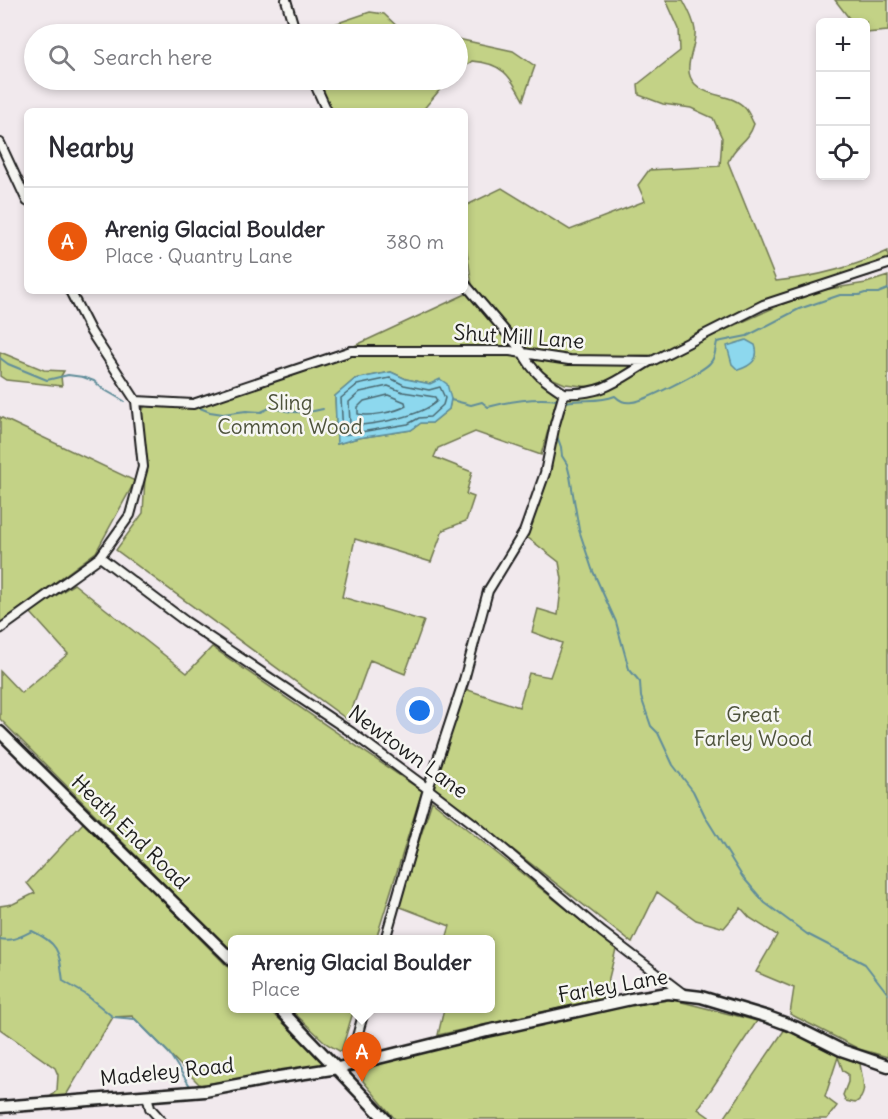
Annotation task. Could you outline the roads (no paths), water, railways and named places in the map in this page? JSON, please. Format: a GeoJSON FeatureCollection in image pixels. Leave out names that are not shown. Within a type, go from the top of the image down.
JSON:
{"type":"FeatureCollection","features":[{"type":"Feature","properties":{"kind":"street"},"geometry":{"type":"LineString","coordinates":[[286,0],[293,24]]}},
{"type":"Feature","properties":{"kind":"street"},"geometry":{"type":"LineString","coordinates":[[317,90],[326,108]]}},
{"type":"Feature","properties":{"kind":"street"},"geometry":{"type":"LineString","coordinates":[[0,143],[24,195]]}},
{"type":"Feature","properties":{"kind":"street","name":"Shut Mill Lane"},"geometry":{"type":"LineString","coordinates":[[136,400],[193,404],[351,351],[522,351],[569,360],[652,361],[763,305],[888,264]]}},
{"type":"Feature","properties":{"kind":"street"},"geometry":{"type":"LineString","coordinates":[[468,288],[522,351],[528,364],[541,379],[564,393],[579,394],[600,391],[652,361]]}},
{"type":"Feature","properties":{"kind":"street"},"geometry":{"type":"LineString","coordinates":[[0,629],[100,557],[130,515],[142,467],[136,400],[91,332],[72,294]]}},
{"type":"Feature","properties":{"kind":"street"},"geometry":{"type":"LineString","coordinates":[[386,935],[428,789],[464,680],[488,591],[524,532],[545,473],[564,393]]}},
{"type":"Feature","properties":{"kind":"street","name":"Newtown Lane"},"geometry":{"type":"LineString","coordinates":[[100,557],[185,621],[351,732],[428,789],[474,824],[602,932],[682,993]]}},
{"type":"Feature","properties":{"kind":"street","name":"Heath End Road"},"geometry":{"type":"LineString","coordinates":[[0,732],[228,956]]}},
{"type":"Feature","properties":{"kind":"street","name":"Farley Lane"},"geometry":{"type":"LineString","coordinates":[[338,1068],[631,999],[668,993],[682,993],[768,1017],[795,1027],[841,1050],[888,1066]]}},
{"type":"Feature","properties":{"kind":"street"},"geometry":{"type":"LineString","coordinates":[[284,1013],[385,1119]]}},
{"type":"Feature","properties":{"kind":"street"},"geometry":{"type":"LineString","coordinates":[[349,1065],[364,1013]]}},
{"type":"Feature","properties":{"kind":"street","name":"Madeley Road"},"geometry":{"type":"LineString","coordinates":[[0,1107],[206,1091],[338,1068]]}},
{"type":"Feature","properties":{"kind":"street"},"geometry":{"type":"LineString","coordinates":[[147,1095],[150,1108],[160,1119]]}},
{"type":"Feature","properties":{"kind":"water"},"geometry":{"type":"Polygon","coordinates":[[[746,340],[755,345],[755,358],[750,364],[738,370],[732,364],[727,346],[746,340]]]}},
{"type":"Feature","properties":{"kind":"water"},"geometry":{"type":"Polygon","coordinates":[[[391,372],[406,379],[430,384],[440,379],[447,384],[451,399],[449,409],[432,423],[421,423],[411,430],[358,438],[337,444],[335,396],[355,379],[391,372]]]}},
{"type":"Feature","properties":{"kind":"waterway"},"geometry":{"type":"LineString","coordinates":[[566,402],[615,396],[624,402],[638,401],[672,386],[705,367],[713,358],[717,342],[747,336],[799,309],[840,295],[878,293],[888,289]]}},
{"type":"Feature","properties":{"kind":"waterway"},"geometry":{"type":"LineString","coordinates":[[0,358],[8,364],[47,380],[68,375],[83,377],[94,381],[124,401]]}},
{"type":"Feature","properties":{"kind":"waterway"},"geometry":{"type":"LineString","coordinates":[[451,400],[471,405],[482,402],[488,407],[523,400],[558,400]]}},
{"type":"Feature","properties":{"kind":"waterway"},"geometry":{"type":"LineString","coordinates":[[142,406],[200,408],[223,414],[261,412],[272,407],[298,412],[323,409]]}},
{"type":"Feature","properties":{"kind":"waterway"},"geometry":{"type":"LineString","coordinates":[[557,436],[570,476],[579,530],[592,569],[616,622],[629,669],[640,682],[641,697],[651,726],[658,733],[673,765],[693,791],[706,818],[742,876],[765,903],[807,934],[865,964],[888,994]]}},
{"type":"Feature","properties":{"kind":"waterway"},"geometry":{"type":"LineString","coordinates":[[0,939],[13,939],[32,931],[48,940],[57,950],[63,981],[85,994],[113,1017],[135,1019],[169,1053],[190,1086]]}},
{"type":"Feature","properties":{"kind":"place","name":"Arenig Glacial Boulder"},"geometry":{"type":"Point","coordinates":[362,1082]}},
{"type":"Feature","properties":{"kind":"park label","name":"Sling Common Wood"},"geometry":{"type":"Point","coordinates":[290,415]}},
{"type":"Feature","properties":{"kind":"park label","name":"Great Farley Wood"},"geometry":{"type":"Point","coordinates":[753,727]}}]}
